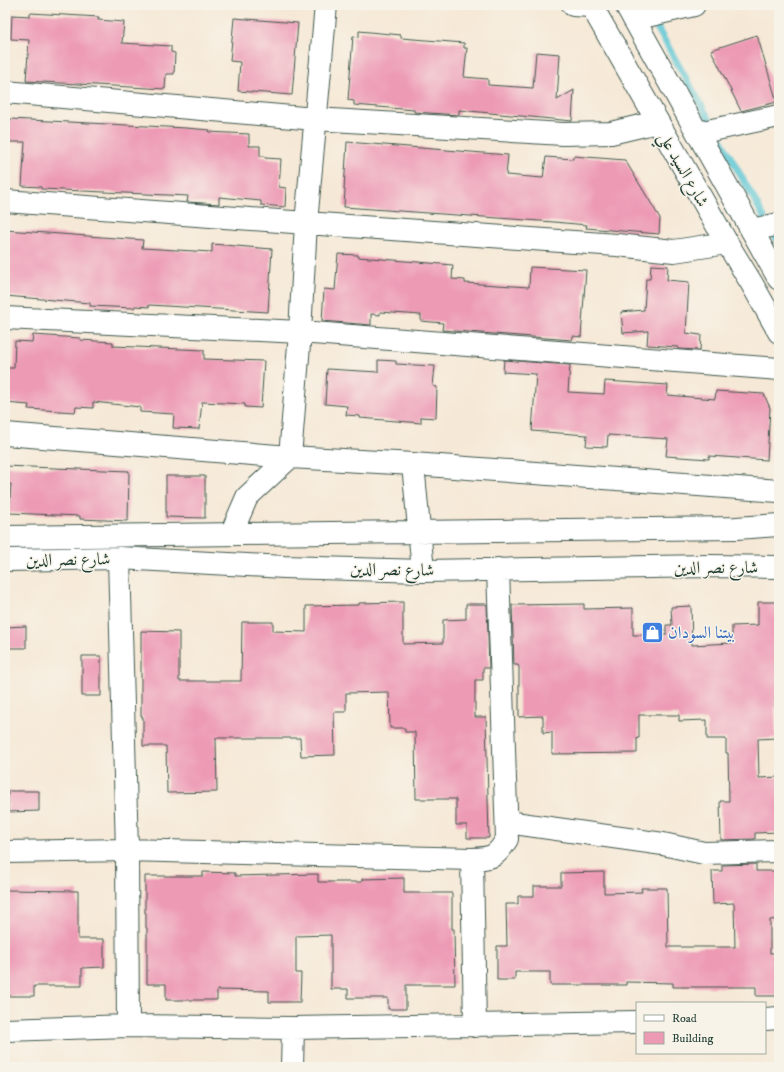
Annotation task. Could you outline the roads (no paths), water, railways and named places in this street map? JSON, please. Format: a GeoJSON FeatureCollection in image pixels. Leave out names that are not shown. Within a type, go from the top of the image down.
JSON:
{"type":"FeatureCollection","features":[{"type":"Feature","properties":{"kind":"street"},"geometry":{"type":"LineString","coordinates":[[232,534],[247,497],[290,457],[300,332],[306,223],[326,5]]}},
{"type":"Feature","properties":{"kind":"street","name":"شارع السيد علي"},"geometry":{"type":"LineString","coordinates":[[585,5],[657,122],[779,332]]}},
{"type":"Feature","properties":{"kind":"street"},"geometry":{"type":"LineString","coordinates":[[630,12],[694,5]]}},
{"type":"Feature","properties":{"kind":"street","name":"شارع السيد علي"},"geometry":{"type":"LineString","coordinates":[[630,12],[779,279]]}},
{"type":"Feature","properties":{"kind":"street"},"geometry":{"type":"LineString","coordinates":[[5,92],[315,119],[563,134],[611,133],[657,122]]}},
{"type":"Feature","properties":{"kind":"street"},"geometry":{"type":"LineString","coordinates":[[698,133],[779,116]]}},
{"type":"Feature","properties":{"kind":"street"},"geometry":{"type":"LineString","coordinates":[[5,200],[617,245],[674,251],[726,243]]}},
{"type":"Feature","properties":{"kind":"street"},"geometry":{"type":"LineString","coordinates":[[752,230],[779,224]]}},
{"type":"Feature","properties":{"kind":"street"},"geometry":{"type":"LineString","coordinates":[[5,318],[300,332],[779,369]]}},
{"type":"Feature","properties":{"kind":"street"},"geometry":{"type":"LineString","coordinates":[[5,434],[290,457],[414,464],[779,490]]}},
{"type":"Feature","properties":{"kind":"street"},"geometry":{"type":"LineString","coordinates":[[414,464],[423,571]]}},
{"type":"Feature","properties":{"kind":"street","name":"شارع نصر الدين"},"geometry":{"type":"LineString","coordinates":[[5,537],[736,528],[779,525]]}},
{"type":"Feature","properties":{"kind":"street"},"geometry":{"type":"LineString","coordinates":[[119,558],[127,850],[128,1026]]}},
{"type":"Feature","properties":{"kind":"street","name":"شارع نصر الدين"},"geometry":{"type":"LineString","coordinates":[[5,560],[119,558],[284,567],[423,571],[709,566],[779,567]]}},
{"type":"Feature","properties":{"kind":"street"},"geometry":{"type":"LineString","coordinates":[[5,852],[127,850],[472,859],[490,858],[500,850],[507,839],[498,570]]}},
{"type":"Feature","properties":{"kind":"street"},"geometry":{"type":"LineString","coordinates":[[507,822],[663,844],[704,853],[779,851]]}},
{"type":"Feature","properties":{"kind":"street"},"geometry":{"type":"LineString","coordinates":[[472,859],[475,1026]]}},
{"type":"Feature","properties":{"kind":"street"},"geometry":{"type":"LineString","coordinates":[[766,1019],[779,1018]]}},
{"type":"Feature","properties":{"kind":"street"},"geometry":{"type":"LineString","coordinates":[[5,1030],[128,1026],[293,1028],[636,1022]]}},
{"type":"Feature","properties":{"kind":"street"},"geometry":{"type":"LineString","coordinates":[[292,1067],[293,1028]]}},
{"type":"Feature","properties":{"kind":"waterway"},"geometry":{"type":"LineString","coordinates":[[651,17],[709,119]]}},
{"type":"Feature","properties":{"kind":"waterway"},"geometry":{"type":"LineString","coordinates":[[718,135],[764,217]]}},
{"type":"Feature","properties":{"kind":"waterway"},"geometry":{"type":"LineString","coordinates":[[773,232],[779,242]]}},
{"type":"Feature","properties":{"kind":"place","name":"بيتنا السودان"},"geometry":{"type":"Point","coordinates":[652,632]}}]}
